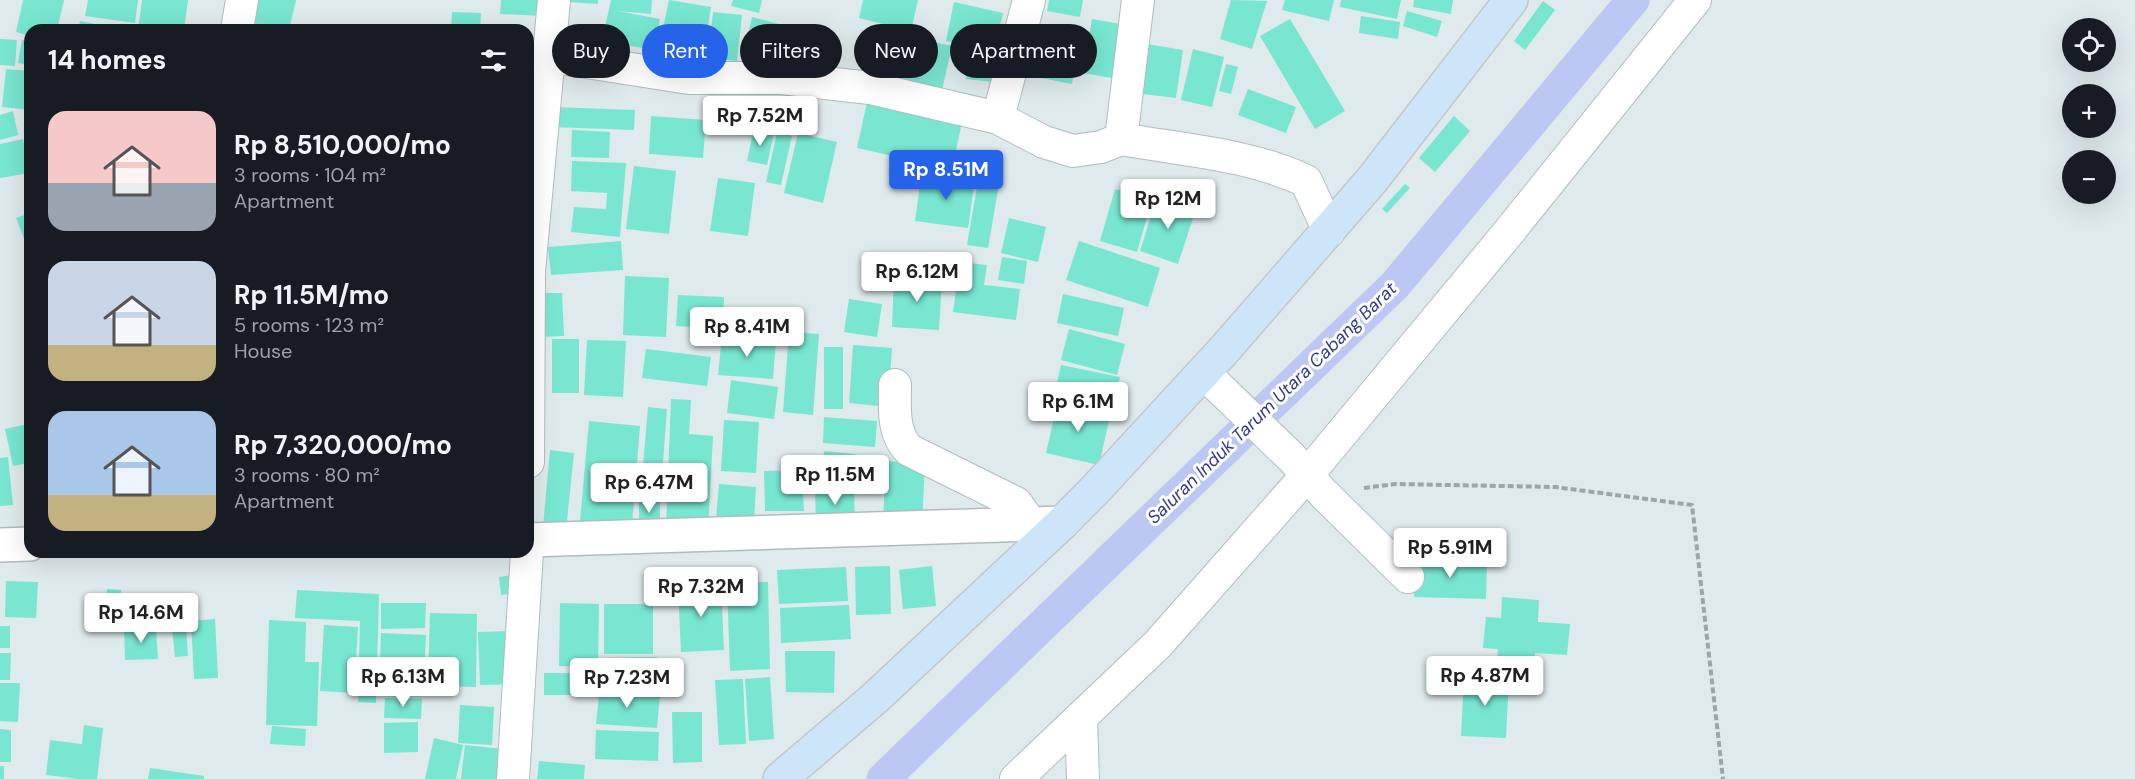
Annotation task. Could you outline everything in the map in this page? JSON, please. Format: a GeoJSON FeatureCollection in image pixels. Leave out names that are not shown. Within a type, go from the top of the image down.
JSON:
{"type":"FeatureCollection","features":[{"type":"Feature","properties":{"kind":"main road"},"geometry":{"type":"LineString","coordinates":[[780,779],[875,698],[1047,524],[1204,373],[1372,180],[1511,0]]}},
{"type":"Feature","properties":{"kind":"street"},"geometry":{"type":"LineString","coordinates":[[238,24],[242,0]]}},
{"type":"Feature","properties":{"kind":"street"},"geometry":{"type":"LineString","coordinates":[[534,152],[538,57],[554,0]]}},
{"type":"Feature","properties":{"kind":"street"},"geometry":{"type":"LineString","coordinates":[[998,118],[1029,0]]}},
{"type":"Feature","properties":{"kind":"street"},"geometry":{"type":"LineString","coordinates":[[1121,139],[1138,0]]}},
{"type":"Feature","properties":{"kind":"street"},"geometry":{"type":"LineString","coordinates":[[1016,779],[1158,644],[1307,475],[1508,232],[1695,0]]}},
{"type":"Feature","properties":{"kind":"street"},"geometry":{"type":"LineString","coordinates":[[538,57],[689,78],[781,78],[870,88],[998,118],[1044,142],[1073,152],[1101,147],[1121,139],[1247,160],[1285,171],[1306,181],[1329,231]]}},
{"type":"Feature","properties":{"kind":"street"},"geometry":{"type":"LineString","coordinates":[[1204,373],[1408,577]]}},
{"type":"Feature","properties":{"kind":"street"},"geometry":{"type":"LineString","coordinates":[[895,384],[895,422],[900,441],[909,450],[1016,502],[1047,524]]}},
{"type":"Feature","properties":{"kind":"street"},"geometry":{"type":"LineString","coordinates":[[534,540],[1047,524]]}},
{"type":"Feature","properties":{"kind":"street"},"geometry":{"type":"LineString","coordinates":[[0,545],[24,544]]}},
{"type":"Feature","properties":{"kind":"street"},"geometry":{"type":"LineString","coordinates":[[513,779],[527,558]]}},
{"type":"Feature","properties":{"kind":"street"},"geometry":{"type":"LineString","coordinates":[[1081,719],[1083,779]]}},
{"type":"Feature","properties":{"kind":"path"},"geometry":{"type":"LineString","coordinates":[[1307,475],[1395,484],[1555,487],[1692,505],[1723,779]]}},
{"type":"Feature","properties":{"kind":"building"},"geometry":{"type":"Polygon","coordinates":[[[23,0],[64,0],[58,24],[24,24],[24,34],[16,32],[23,0]]]}},
{"type":"Feature","properties":{"kind":"building"},"geometry":{"type":"Polygon","coordinates":[[[88,0],[138,0],[135,23],[85,16],[88,0]]]}},
{"type":"Feature","properties":{"kind":"building"},"geometry":{"type":"Polygon","coordinates":[[[142,0],[188,0],[185,24],[139,24],[142,0]]]}},
{"type":"Feature","properties":{"kind":"building"},"geometry":{"type":"Polygon","coordinates":[[[249,0],[296,0],[290,24],[244,22],[249,0]]]}},
{"type":"Feature","properties":{"kind":"building"},"geometry":{"type":"Polygon","coordinates":[[[501,0],[544,0],[544,16],[500,14],[501,0]]]}},
{"type":"Feature","properties":{"kind":"building"},"geometry":{"type":"Polygon","coordinates":[[[567,0],[598,0],[598,4],[567,2],[567,0]]]}},
{"type":"Feature","properties":{"kind":"building"},"geometry":{"type":"Polygon","coordinates":[[[611,0],[652,0],[651,14],[618,11],[660,19],[659,24],[642,24],[642,48],[630,46],[630,24],[606,24],[611,0]]]}},
{"type":"Feature","properties":{"kind":"building"},"geometry":{"type":"Polygon","coordinates":[[[669,0],[711,7],[708,24],[664,24],[669,0]]]}},
{"type":"Feature","properties":{"kind":"building"},"geometry":{"type":"Polygon","coordinates":[[[733,0],[762,0],[759,13],[731,6],[733,0]]]}},
{"type":"Feature","properties":{"kind":"building"},"geometry":{"type":"Polygon","coordinates":[[[863,0],[918,0],[913,24],[883,24],[859,18],[863,0]]]}},
{"type":"Feature","properties":{"kind":"building"},"geometry":{"type":"Polygon","coordinates":[[[1049,0],[1083,0],[1080,17],[1047,11],[1049,0]]]}},
{"type":"Feature","properties":{"kind":"building"},"geometry":{"type":"Polygon","coordinates":[[[1231,0],[1267,1],[1252,49],[1220,39],[1231,0]]]}},
{"type":"Feature","properties":{"kind":"building"},"geometry":{"type":"Polygon","coordinates":[[[1285,0],[1334,0],[1329,21],[1282,10],[1285,0]]]}},
{"type":"Feature","properties":{"kind":"building"},"geometry":{"type":"Polygon","coordinates":[[[1341,0],[1401,0],[1397,19],[1340,7],[1341,0]]]}},
{"type":"Feature","properties":{"kind":"building"},"geometry":{"type":"Polygon","coordinates":[[[1414,0],[1453,0],[1451,14],[1413,7],[1414,0]]]}},
{"type":"Feature","properties":{"kind":"building"},"geometry":{"type":"Polygon","coordinates":[[[1543,1],[1555,10],[1525,50],[1514,41],[1543,1]]]}},
{"type":"Feature","properties":{"kind":"building"},"geometry":{"type":"Polygon","coordinates":[[[954,2],[1003,13],[1000,24],[950,24],[950,42],[946,41],[954,2]]]}},
{"type":"Feature","properties":{"kind":"building"},"geometry":{"type":"Polygon","coordinates":[[[1407,11],[1442,21],[1437,37],[1403,26],[1407,11]]]}},
{"type":"Feature","properties":{"kind":"building"},"geometry":{"type":"Polygon","coordinates":[[[452,12],[481,13],[480,24],[451,24],[452,12]]]}},
{"type":"Feature","properties":{"kind":"building"},"geometry":{"type":"Polygon","coordinates":[[[713,12],[742,15],[737,61],[728,60],[728,24],[712,24],[713,12]]]}},
{"type":"Feature","properties":{"kind":"building"},"geometry":{"type":"Polygon","coordinates":[[[1361,16],[1400,22],[1398,39],[1359,33],[1361,16]]]}},
{"type":"Feature","properties":{"kind":"building"},"geometry":{"type":"Polygon","coordinates":[[[752,17],[779,24],[750,24],[752,17]]]}},
{"type":"Feature","properties":{"kind":"building"},"geometry":{"type":"Polygon","coordinates":[[[1092,19],[1132,26],[1123,80],[1097,75],[1097,24],[1091,24],[1092,19]]]}},
{"type":"Feature","properties":{"kind":"building"},"geometry":{"type":"Polygon","coordinates":[[[1290,19],[1345,111],[1315,129],[1260,36],[1290,19]]]}},
{"type":"Feature","properties":{"kind":"building"},"geometry":{"type":"Polygon","coordinates":[[[80,21],[96,24],[79,24],[80,21]]]}},
{"type":"Feature","properties":{"kind":"building"},"geometry":{"type":"Polygon","coordinates":[[[0,39],[17,40],[15,66],[0,65],[0,39]]]}},
{"type":"Feature","properties":{"kind":"building"},"geometry":{"type":"Polygon","coordinates":[[[22,40],[24,40],[24,64],[18,63],[22,40]]]}},
{"type":"Feature","properties":{"kind":"building"},"geometry":{"type":"Polygon","coordinates":[[[938,43],[950,46],[942,90],[885,78],[938,78],[938,43]]]}},
{"type":"Feature","properties":{"kind":"building"},"geometry":{"type":"Polygon","coordinates":[[[1141,43],[1183,50],[1176,98],[1134,93],[1141,43]]]}},
{"type":"Feature","properties":{"kind":"building"},"geometry":{"type":"Polygon","coordinates":[[[1193,49],[1224,57],[1212,107],[1181,100],[1193,49]]]}},
{"type":"Feature","properties":{"kind":"building"},"geometry":{"type":"Polygon","coordinates":[[[1226,64],[1238,67],[1231,94],[1219,91],[1226,64]]]}},
{"type":"Feature","properties":{"kind":"building"},"geometry":{"type":"Polygon","coordinates":[[[6,69],[24,70],[24,109],[2,107],[6,69]]]}},
{"type":"Feature","properties":{"kind":"building"},"geometry":{"type":"Polygon","coordinates":[[[966,78],[994,78],[993,82],[966,78]]]}},
{"type":"Feature","properties":{"kind":"building"},"geometry":{"type":"Polygon","coordinates":[[[1041,78],[1073,78],[1072,84],[1041,78]]]}},
{"type":"Feature","properties":{"kind":"building"},"geometry":{"type":"Polygon","coordinates":[[[1248,89],[1296,107],[1286,133],[1238,115],[1248,89]]]}},
{"type":"Feature","properties":{"kind":"building"},"geometry":{"type":"Polygon","coordinates":[[[867,102],[962,122],[952,169],[857,148],[867,102]]]}},
{"type":"Feature","properties":{"kind":"building"},"geometry":{"type":"Polygon","coordinates":[[[553,107],[635,110],[634,130],[552,127],[553,107]]]}},
{"type":"Feature","properties":{"kind":"building"},"geometry":{"type":"Polygon","coordinates":[[[13,111],[18,135],[0,140],[0,115],[13,111]]]}},
{"type":"Feature","properties":{"kind":"building"},"geometry":{"type":"Polygon","coordinates":[[[651,116],[706,120],[703,158],[649,154],[651,116]]]}},
{"type":"Feature","properties":{"kind":"building"},"geometry":{"type":"Polygon","coordinates":[[[1454,116],[1470,131],[1435,172],[1419,158],[1454,116]]]}},
{"type":"Feature","properties":{"kind":"building"},"geometry":{"type":"Polygon","coordinates":[[[754,128],[774,133],[767,165],[747,161],[754,128]]]}},
{"type":"Feature","properties":{"kind":"building"},"geometry":{"type":"Polygon","coordinates":[[[572,130],[610,132],[609,158],[571,157],[572,130]]]}},
{"type":"Feature","properties":{"kind":"building"},"geometry":{"type":"Polygon","coordinates":[[[777,132],[792,136],[781,185],[766,182],[777,132]]]}},
{"type":"Feature","properties":{"kind":"building"},"geometry":{"type":"Polygon","coordinates":[[[798,133],[837,142],[823,203],[784,193],[798,133]]]}},
{"type":"Feature","properties":{"kind":"building"},"geometry":{"type":"Polygon","coordinates":[[[23,139],[24,174],[0,178],[0,144],[23,139]]]}},
{"type":"Feature","properties":{"kind":"building"},"geometry":{"type":"Polygon","coordinates":[[[572,161],[626,163],[620,237],[571,232],[574,207],[606,209],[607,193],[571,191],[572,161]]]}},
{"type":"Feature","properties":{"kind":"building"},"geometry":{"type":"Polygon","coordinates":[[[634,166],[676,171],[669,234],[626,229],[634,166]]]}},
{"type":"Feature","properties":{"kind":"building"},"geometry":{"type":"Polygon","coordinates":[[[980,169],[1001,173],[988,248],[967,245],[980,169]]]}},
{"type":"Feature","properties":{"kind":"building"},"geometry":{"type":"Polygon","coordinates":[[[958,170],[976,173],[968,228],[915,221],[921,178],[956,183],[958,170]]]}},
{"type":"Feature","properties":{"kind":"building"},"geometry":{"type":"Polygon","coordinates":[[[718,178],[755,183],[748,236],[710,231],[718,178]]]}},
{"type":"Feature","properties":{"kind":"building"},"geometry":{"type":"Polygon","coordinates":[[[1405,184],[1410,188],[1387,213],[1382,209],[1405,184]]]}},
{"type":"Feature","properties":{"kind":"building"},"geometry":{"type":"Polygon","coordinates":[[[1115,189],[1152,200],[1137,252],[1100,241],[1115,189]]]}},
{"type":"Feature","properties":{"kind":"building"},"geometry":{"type":"Polygon","coordinates":[[[1157,197],[1196,209],[1178,264],[1140,251],[1157,197]]]}},
{"type":"Feature","properties":{"kind":"building"},"geometry":{"type":"Polygon","coordinates":[[[24,215],[24,239],[16,218],[24,215]]]}},
{"type":"Feature","properties":{"kind":"building"},"geometry":{"type":"Polygon","coordinates":[[[1009,218],[1046,227],[1038,262],[1001,253],[1009,218]]]}},
{"type":"Feature","properties":{"kind":"building"},"geometry":{"type":"Polygon","coordinates":[[[621,241],[623,270],[551,275],[548,247],[621,241]]]}},
{"type":"Feature","properties":{"kind":"building"},"geometry":{"type":"Polygon","coordinates":[[[1079,241],[1160,268],[1148,307],[1066,280],[1079,241]]]}},
{"type":"Feature","properties":{"kind":"building"},"geometry":{"type":"Polygon","coordinates":[[[1002,257],[1027,261],[1024,284],[998,280],[1002,257]]]}},
{"type":"Feature","properties":{"kind":"building"},"geometry":{"type":"Polygon","coordinates":[[[960,262],[987,265],[984,285],[1020,289],[1016,320],[953,312],[960,262]]]}},
{"type":"Feature","properties":{"kind":"building"},"geometry":{"type":"Polygon","coordinates":[[[625,276],[669,278],[666,337],[623,335],[625,276]]]}},
{"type":"Feature","properties":{"kind":"building"},"geometry":{"type":"Polygon","coordinates":[[[894,276],[942,278],[939,330],[892,327],[894,276]]]}},
{"type":"Feature","properties":{"kind":"building"},"geometry":{"type":"Polygon","coordinates":[[[538,293],[562,293],[564,336],[540,337],[538,293]]]}},
{"type":"Feature","properties":{"kind":"building"},"geometry":{"type":"Polygon","coordinates":[[[1063,294],[1124,308],[1118,336],[1057,323],[1063,294]]]}},
{"type":"Feature","properties":{"kind":"building"},"geometry":{"type":"Polygon","coordinates":[[[678,295],[724,297],[723,329],[676,326],[678,295]]]}},
{"type":"Feature","properties":{"kind":"building"},"geometry":{"type":"Polygon","coordinates":[[[849,299],[882,304],[877,337],[844,332],[849,299]]]}},
{"type":"Feature","properties":{"kind":"building"},"geometry":{"type":"Polygon","coordinates":[[[1069,329],[1125,344],[1117,375],[1061,360],[1069,329]]]}},
{"type":"Feature","properties":{"kind":"building"},"geometry":{"type":"Polygon","coordinates":[[[789,332],[819,334],[813,415],[783,412],[789,332]]]}},
{"type":"Feature","properties":{"kind":"building"},"geometry":{"type":"Polygon","coordinates":[[[722,336],[776,341],[773,379],[718,375],[722,336]]]}},
{"type":"Feature","properties":{"kind":"building"},"geometry":{"type":"Polygon","coordinates":[[[552,339],[579,339],[579,393],[552,393],[552,339]]]}},
{"type":"Feature","properties":{"kind":"building"},"geometry":{"type":"Polygon","coordinates":[[[587,340],[626,341],[623,397],[584,395],[587,340]]]}},
{"type":"Feature","properties":{"kind":"building"},"geometry":{"type":"Polygon","coordinates":[[[853,345],[892,348],[888,407],[849,403],[853,345]]]}},
{"type":"Feature","properties":{"kind":"building"},"geometry":{"type":"Polygon","coordinates":[[[824,347],[843,347],[843,409],[824,409],[824,347]]]}},
{"type":"Feature","properties":{"kind":"building"},"geometry":{"type":"Polygon","coordinates":[[[646,349],[711,357],[707,386],[642,378],[646,349]]]}},
{"type":"Feature","properties":{"kind":"building"},"geometry":{"type":"Polygon","coordinates":[[[1061,365],[1120,377],[1114,407],[1054,396],[1061,365]]]}},
{"type":"Feature","properties":{"kind":"building"},"geometry":{"type":"Polygon","coordinates":[[[731,380],[778,387],[774,419],[727,413],[731,380]]]}},
{"type":"Feature","properties":{"kind":"building"},"geometry":{"type":"Polygon","coordinates":[[[671,399],[691,400],[689,434],[713,436],[708,530],[666,528],[671,399]]]}},
{"type":"Feature","properties":{"kind":"building"},"geometry":{"type":"Polygon","coordinates":[[[1058,400],[1111,412],[1099,465],[1046,453],[1058,400]]]}},
{"type":"Feature","properties":{"kind":"building"},"geometry":{"type":"Polygon","coordinates":[[[648,407],[667,409],[661,490],[641,489],[648,407]]]}},
{"type":"Feature","properties":{"kind":"building"},"geometry":{"type":"Polygon","coordinates":[[[824,417],[877,421],[875,447],[823,443],[824,417]]]}},
{"type":"Feature","properties":{"kind":"building"},"geometry":{"type":"Polygon","coordinates":[[[724,420],[759,422],[756,473],[721,471],[724,420]]]}},
{"type":"Feature","properties":{"kind":"building"},"geometry":{"type":"Polygon","coordinates":[[[589,421],[640,426],[631,537],[579,532],[589,421]]]}},
{"type":"Feature","properties":{"kind":"building"},"geometry":{"type":"Polygon","coordinates":[[[24,425],[24,464],[13,466],[5,429],[24,425]]]}},
{"type":"Feature","properties":{"kind":"building"},"geometry":{"type":"Polygon","coordinates":[[[550,450],[574,453],[566,530],[543,527],[550,450]]]}},
{"type":"Feature","properties":{"kind":"building"},"geometry":{"type":"Polygon","coordinates":[[[824,451],[855,454],[853,468],[823,464],[824,451]]]}},
{"type":"Feature","properties":{"kind":"building"},"geometry":{"type":"Polygon","coordinates":[[[8,457],[13,505],[0,506],[0,458],[8,457]]]}},
{"type":"Feature","properties":{"kind":"building"},"geometry":{"type":"Polygon","coordinates":[[[886,461],[925,463],[922,524],[883,522],[886,461]]]}},
{"type":"Feature","properties":{"kind":"building"},"geometry":{"type":"Polygon","coordinates":[[[802,470],[804,511],[765,511],[764,471],[802,470]]]}},
{"type":"Feature","properties":{"kind":"building"},"geometry":{"type":"Polygon","coordinates":[[[719,484],[756,487],[754,522],[716,519],[719,484]]]}},
{"type":"Feature","properties":{"kind":"building"},"geometry":{"type":"Polygon","coordinates":[[[854,484],[855,528],[816,529],[815,485],[854,484]]]}},
{"type":"Feature","properties":{"kind":"building"},"geometry":{"type":"Polygon","coordinates":[[[639,493],[660,493],[660,534],[639,534],[639,493]]]}},
{"type":"Feature","properties":{"kind":"building"},"geometry":{"type":"Polygon","coordinates":[[[1414,560],[1487,562],[1486,599],[1414,597],[1414,560]]]}},
{"type":"Feature","properties":{"kind":"building"},"geometry":{"type":"Polygon","coordinates":[[[890,566],[891,614],[856,615],[855,567],[890,566]]]}},
{"type":"Feature","properties":{"kind":"building"},"geometry":{"type":"Polygon","coordinates":[[[932,566],[936,606],[903,609],[899,570],[932,566]]]}},
{"type":"Feature","properties":{"kind":"building"},"geometry":{"type":"Polygon","coordinates":[[[846,567],[848,601],[779,604],[777,570],[846,567]]]}},
{"type":"Feature","properties":{"kind":"building"},"geometry":{"type":"Polygon","coordinates":[[[511,575],[515,593],[501,595],[499,577],[511,575]]]}},
{"type":"Feature","properties":{"kind":"building"},"geometry":{"type":"Polygon","coordinates":[[[6,581],[38,582],[36,618],[5,617],[6,581]]]}},
{"type":"Feature","properties":{"kind":"building"},"geometry":{"type":"Polygon","coordinates":[[[768,582],[770,669],[730,671],[727,583],[768,582]]]}},
{"type":"Feature","properties":{"kind":"building"},"geometry":{"type":"Polygon","coordinates":[[[721,585],[724,650],[681,652],[678,587],[721,585]]]}},
{"type":"Feature","properties":{"kind":"building"},"geometry":{"type":"Polygon","coordinates":[[[107,589],[121,590],[121,611],[106,611],[107,589]]]}},
{"type":"Feature","properties":{"kind":"building"},"geometry":{"type":"Polygon","coordinates":[[[297,590],[379,594],[376,703],[358,702],[360,621],[295,618],[297,590]]]}},
{"type":"Feature","properties":{"kind":"building"},"geometry":{"type":"Polygon","coordinates":[[[1502,597],[1539,600],[1538,622],[1570,624],[1567,655],[1535,653],[1533,678],[1496,675],[1498,649],[1483,648],[1486,617],[1501,618],[1502,597]]]}},
{"type":"Feature","properties":{"kind":"building"},"geometry":{"type":"Polygon","coordinates":[[[167,601],[168,623],[126,625],[125,603],[167,601]]]}},
{"type":"Feature","properties":{"kind":"building"},"geometry":{"type":"Polygon","coordinates":[[[381,603],[426,603],[425,628],[381,629],[381,603]]]}},
{"type":"Feature","properties":{"kind":"building"},"geometry":{"type":"Polygon","coordinates":[[[560,603],[599,604],[598,667],[559,666],[560,603]]]}},
{"type":"Feature","properties":{"kind":"building"},"geometry":{"type":"Polygon","coordinates":[[[604,604],[653,604],[653,654],[604,654],[604,604]]]}},
{"type":"Feature","properties":{"kind":"building"},"geometry":{"type":"Polygon","coordinates":[[[849,605],[851,639],[781,643],[780,608],[849,605]]]}},
{"type":"Feature","properties":{"kind":"building"},"geometry":{"type":"Polygon","coordinates":[[[430,613],[477,614],[476,687],[428,686],[430,613]]]}},
{"type":"Feature","properties":{"kind":"building"},"geometry":{"type":"Polygon","coordinates":[[[215,619],[218,678],[194,679],[191,621],[215,619]]]}},
{"type":"Feature","properties":{"kind":"building"},"geometry":{"type":"Polygon","coordinates":[[[269,620],[306,622],[305,662],[319,662],[317,726],[266,725],[269,620]]]}},
{"type":"Feature","properties":{"kind":"building"},"geometry":{"type":"Polygon","coordinates":[[[324,625],[358,627],[354,693],[320,691],[324,625]]]}},
{"type":"Feature","properties":{"kind":"building"},"geometry":{"type":"Polygon","coordinates":[[[0,626],[10,626],[10,648],[0,648],[0,626]]]}},
{"type":"Feature","properties":{"kind":"building"},"geometry":{"type":"Polygon","coordinates":[[[186,627],[188,656],[175,657],[172,628],[186,627]]]}},
{"type":"Feature","properties":{"kind":"building"},"geometry":{"type":"Polygon","coordinates":[[[124,628],[156,628],[158,659],[125,660],[124,628]]]}},
{"type":"Feature","properties":{"kind":"building"},"geometry":{"type":"Polygon","coordinates":[[[508,631],[517,684],[480,685],[478,632],[508,631]]]}},
{"type":"Feature","properties":{"kind":"building"},"geometry":{"type":"Polygon","coordinates":[[[381,633],[426,635],[423,696],[379,695],[381,633]]]}},
{"type":"Feature","properties":{"kind":"building"},"geometry":{"type":"Polygon","coordinates":[[[785,651],[835,651],[834,693],[786,692],[785,651]]]}},
{"type":"Feature","properties":{"kind":"building"},"geometry":{"type":"Polygon","coordinates":[[[0,653],[11,653],[10,680],[0,680],[0,653]]]}},
{"type":"Feature","properties":{"kind":"building"},"geometry":{"type":"Polygon","coordinates":[[[657,657],[657,675],[603,676],[602,658],[657,657]]]}},
{"type":"Feature","properties":{"kind":"building"},"geometry":{"type":"Polygon","coordinates":[[[544,673],[593,673],[594,695],[544,695],[544,673]]]}},
{"type":"Feature","properties":{"kind":"building"},"geometry":{"type":"Polygon","coordinates":[[[1464,676],[1509,678],[1506,738],[1461,736],[1464,676]]]}},
{"type":"Feature","properties":{"kind":"building"},"geometry":{"type":"Polygon","coordinates":[[[770,677],[774,739],[749,741],[745,679],[770,677]]]}},
{"type":"Feature","properties":{"kind":"building"},"geometry":{"type":"Polygon","coordinates":[[[743,679],[746,744],[719,745],[715,680],[743,679]]]}},
{"type":"Feature","properties":{"kind":"building"},"geometry":{"type":"Polygon","coordinates":[[[0,683],[20,683],[18,722],[0,721],[0,683]]]}},
{"type":"Feature","properties":{"kind":"building"},"geometry":{"type":"Polygon","coordinates":[[[600,686],[616,687],[616,693],[660,696],[657,728],[596,724],[600,686]]]}},
{"type":"Feature","properties":{"kind":"building"},"geometry":{"type":"Polygon","coordinates":[[[385,698],[422,699],[421,719],[384,718],[385,698]]]}},
{"type":"Feature","properties":{"kind":"building"},"geometry":{"type":"Polygon","coordinates":[[[460,705],[494,707],[492,745],[458,743],[460,705]]]}},
{"type":"Feature","properties":{"kind":"building"},"geometry":{"type":"Polygon","coordinates":[[[672,712],[702,712],[702,762],[673,763],[672,712]]]}},
{"type":"Feature","properties":{"kind":"building"},"geometry":{"type":"Polygon","coordinates":[[[418,722],[418,752],[384,753],[384,723],[418,722]]]}},
{"type":"Feature","properties":{"kind":"building"},"geometry":{"type":"Polygon","coordinates":[[[84,725],[103,728],[97,779],[46,775],[50,740],[82,744],[84,725]]]}},
{"type":"Feature","properties":{"kind":"building"},"geometry":{"type":"Polygon","coordinates":[[[272,726],[306,729],[305,746],[270,744],[272,726]]]}},
{"type":"Feature","properties":{"kind":"building"},"geometry":{"type":"Polygon","coordinates":[[[0,729],[11,730],[11,762],[0,762],[0,729]]]}},
{"type":"Feature","properties":{"kind":"building"},"geometry":{"type":"Polygon","coordinates":[[[596,730],[659,732],[658,761],[595,759],[596,730]]]}},
{"type":"Feature","properties":{"kind":"building"},"geometry":{"type":"Polygon","coordinates":[[[434,738],[463,745],[456,779],[425,779],[434,738]]]}},
{"type":"Feature","properties":{"kind":"building"},"geometry":{"type":"Polygon","coordinates":[[[465,745],[512,750],[508,779],[461,779],[465,745]]]}},
{"type":"Feature","properties":{"kind":"building"},"geometry":{"type":"Polygon","coordinates":[[[539,761],[585,765],[584,779],[537,779],[539,761]]]}},
{"type":"Feature","properties":{"kind":"building"},"geometry":{"type":"Polygon","coordinates":[[[0,766],[4,766],[4,779],[0,779],[0,766]]]}},
{"type":"Feature","properties":{"kind":"building"},"geometry":{"type":"Polygon","coordinates":[[[150,768],[204,776],[204,779],[148,779],[150,768]]]}},
{"type":"Feature","properties":{"kind":"waterway","name":"Saluran Induk Tarum Utara Cabang Barat"},"geometry":{"type":"LineString","coordinates":[[883,779],[1395,285],[1633,0]]}}]}
